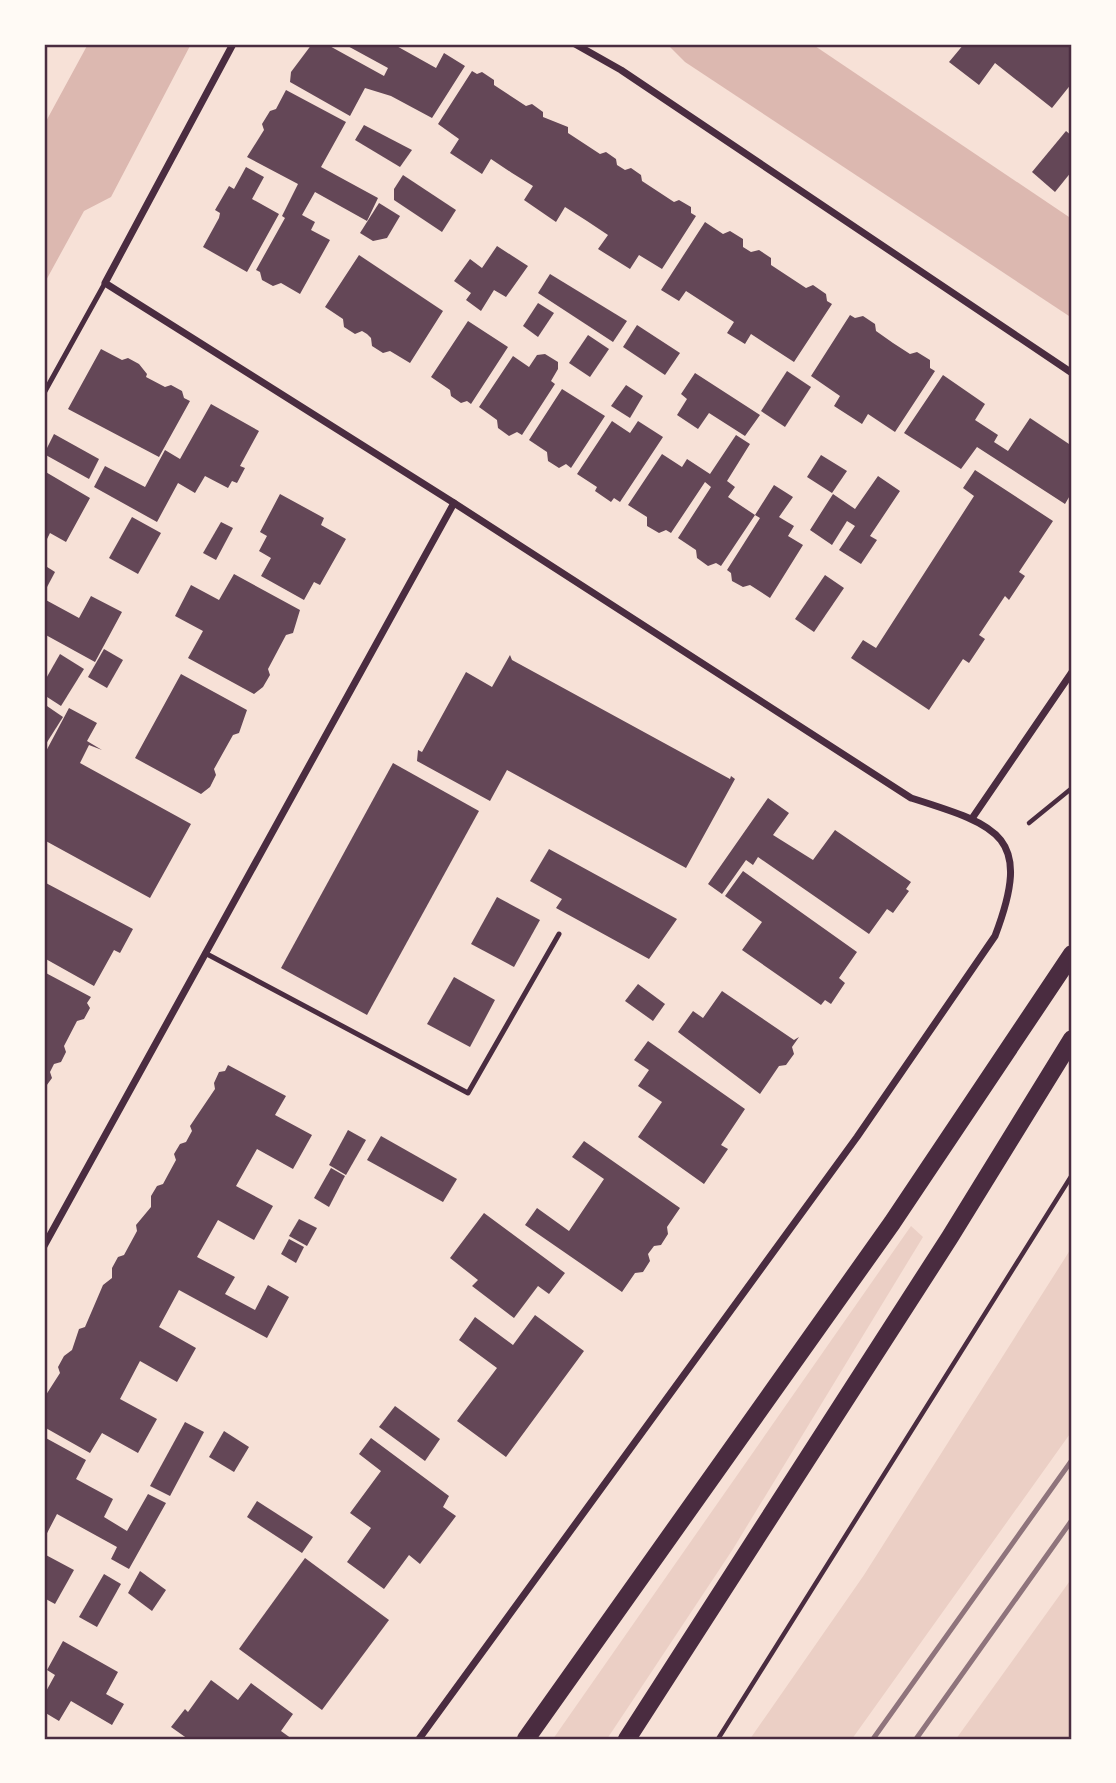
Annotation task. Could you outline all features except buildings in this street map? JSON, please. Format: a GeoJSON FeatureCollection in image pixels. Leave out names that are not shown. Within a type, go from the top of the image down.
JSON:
{"type":"FeatureCollection","features":[{"type":"Feature","properties":{"kind":"main road"},"geometry":{"type":"LineString","coordinates":[[526,1739],[892,1223],[1072,954]]}},
{"type":"Feature","properties":{"kind":"main road"},"geometry":{"type":"LineString","coordinates":[[626,1739],[950,1237],[1072,1039]]}},
{"type":"Feature","properties":{"kind":"street"},"geometry":{"type":"LineString","coordinates":[[233,44],[105,283],[454,503],[911,798],[973,817],[1005,842],[1012,864],[1006,907],[995,936],[858,1137],[419,1739]]}},
{"type":"Feature","properties":{"kind":"street"},"geometry":{"type":"LineString","coordinates":[[575,44],[621,70],[1072,373]]}},
{"type":"Feature","properties":{"kind":"street"},"geometry":{"type":"LineString","coordinates":[[44,1246],[454,503]]}},
{"type":"Feature","properties":{"kind":"street"},"geometry":{"type":"LineString","coordinates":[[973,817],[1072,672]]}},
{"type":"Feature","properties":{"kind":"lane"},"geometry":{"type":"LineString","coordinates":[[44,393],[105,283]]}},
{"type":"Feature","properties":{"kind":"lane"},"geometry":{"type":"LineString","coordinates":[[205,953],[468,1093],[559,934]]}},
{"type":"Feature","properties":{"kind":"path"},"geometry":{"type":"LineString","coordinates":[[1005,842],[1072,788]]}},
{"type":"Feature","properties":{"kind":"path"},"geometry":{"type":"LineString","coordinates":[[718,1739],[1072,1175]]}},
{"type":"Feature","properties":{"kind":"shaded area"},"geometry":{"type":"Polygon","coordinates":[[[88,44],[191,44],[111,197],[84,211],[44,284],[44,125],[88,44]]]}},
{"type":"Feature","properties":{"kind":"shaded area"},"geometry":{"type":"Polygon","coordinates":[[[667,44],[812,44],[1072,219],[1072,318],[685,62],[667,44]]]}},
{"type":"Feature","properties":{"kind":"shaded area"},"geometry":{"type":"Polygon","coordinates":[[[911,1226],[923,1237],[733,1549],[607,1739],[553,1739],[911,1226]]]}},
{"type":"Feature","properties":{"kind":"shaded area"},"geometry":{"type":"Polygon","coordinates":[[[1072,1247],[1072,1431],[852,1739],[750,1739],[864,1575],[1072,1247]]]}},
{"type":"Feature","properties":{"kind":"shaded area"},"geometry":{"type":"Polygon","coordinates":[[[1072,1578],[1072,1739],[956,1739],[1072,1578]]]}},
{"type":"Feature","properties":{"kind":"railway"},"geometry":{"type":"LineString","coordinates":[[873,1739],[1072,1460]]}},
{"type":"Feature","properties":{"kind":"railway"},"geometry":{"type":"LineString","coordinates":[[916,1739],[1072,1520]]}}]}
